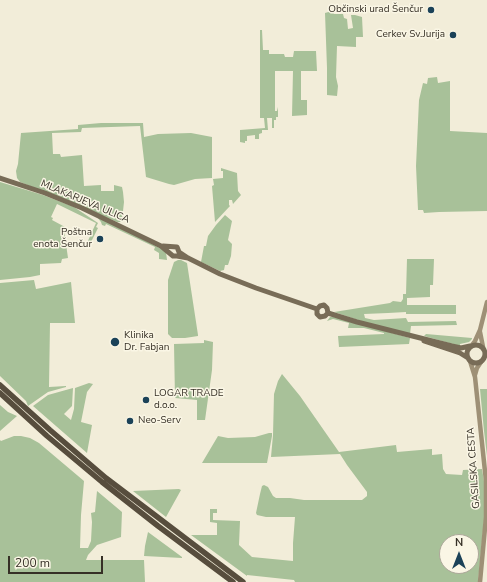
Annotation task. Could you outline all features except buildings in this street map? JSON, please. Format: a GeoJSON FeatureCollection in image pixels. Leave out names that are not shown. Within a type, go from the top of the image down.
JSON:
{"type":"FeatureCollection","features":[{"type":"Feature","properties":{"kind":"highway"},"geometry":{"type":"LineString","coordinates":[[0,385],[106,478],[243,582]]}},
{"type":"Feature","properties":{"kind":"highway"},"geometry":{"type":"LineString","coordinates":[[0,393],[47,436],[102,482],[233,582]]}},
{"type":"Feature","properties":{"kind":"main road","name":"MLAKARJEVA ULICA"},"geometry":{"type":"LineString","coordinates":[[0,178],[45,193],[171,250]]}},
{"type":"Feature","properties":{"kind":"main road"},"geometry":{"type":"LineString","coordinates":[[178,254],[177,247],[171,250],[173,256],[178,254],[245,284],[317,309]]}},
{"type":"Feature","properties":{"kind":"main road"},"geometry":{"type":"LineString","coordinates":[[317,309],[324,305],[328,308],[328,313]]}},
{"type":"Feature","properties":{"kind":"main road"},"geometry":{"type":"LineString","coordinates":[[317,309],[317,314],[320,316],[325,316],[328,313],[357,322],[461,348],[477,344],[484,348],[486,354],[484,360],[474,363],[460,353],[437,346],[420,338]]}},
{"type":"Feature","properties":{"kind":"main road"},"geometry":{"type":"LineString","coordinates":[[469,359],[467,353],[471,346]]}},
{"type":"Feature","properties":{"kind":"street"},"geometry":{"type":"LineString","coordinates":[[471,346],[480,330],[487,302]]}},
{"type":"Feature","properties":{"kind":"street"},"geometry":{"type":"LineString","coordinates":[[480,330],[484,348]]}},
{"type":"Feature","properties":{"kind":"street","name":"GASILSKA CESTA"},"geometry":{"type":"LineString","coordinates":[[469,359],[475,377],[485,472],[486,517],[480,582]]}},
{"type":"Feature","properties":{"kind":"street"},"geometry":{"type":"LineString","coordinates":[[475,377],[477,368],[484,360]]}},
{"type":"Feature","properties":{"kind":"green space"},"geometry":{"type":"Polygon","coordinates":[[[332,11],[334,14],[343,14],[344,18],[347,19],[348,29],[353,28],[351,15],[362,17],[363,37],[356,37],[356,47],[337,46],[337,96],[327,95],[325,13],[332,11]]]}},
{"type":"Feature","properties":{"kind":"green space"},"geometry":{"type":"Polygon","coordinates":[[[260,30],[262,30],[263,50],[269,50],[269,54],[284,54],[285,57],[293,57],[294,51],[316,51],[317,71],[301,71],[301,100],[307,100],[307,115],[292,116],[293,71],[275,71],[275,111],[277,111],[278,107],[278,117],[274,120],[274,128],[272,128],[272,118],[267,118],[268,130],[262,130],[262,133],[259,134],[259,139],[255,139],[255,135],[247,136],[247,141],[245,141],[245,143],[240,142],[240,130],[265,128],[264,118],[260,118],[260,30]]]}},
{"type":"Feature","properties":{"kind":"green space"},"geometry":{"type":"Polygon","coordinates":[[[437,77],[438,83],[450,81],[450,131],[487,133],[487,211],[424,213],[423,210],[418,210],[416,166],[419,100],[423,83],[427,84],[428,78],[437,77]]]}},
{"type":"Feature","properties":{"kind":"green space"},"geometry":{"type":"Polygon","coordinates":[[[101,123],[143,123],[144,137],[158,134],[191,133],[212,137],[212,178],[195,179],[174,185],[146,177],[140,126],[82,128],[81,132],[52,133],[53,154],[60,154],[61,157],[82,155],[84,186],[101,185],[101,191],[114,191],[114,185],[122,187],[124,202],[122,220],[120,222],[20,182],[17,178],[16,171],[21,133],[78,129],[78,125],[101,123]]]}},
{"type":"Feature","properties":{"kind":"green space"},"geometry":{"type":"Polygon","coordinates":[[[221,168],[237,173],[238,191],[241,195],[233,204],[232,200],[229,200],[230,206],[215,222],[212,186],[214,185],[213,179],[223,178],[223,171],[221,171],[221,168]]]}},
{"type":"Feature","properties":{"kind":"green space"},"geometry":{"type":"Polygon","coordinates":[[[0,182],[43,195],[74,207],[98,223],[96,227],[98,228],[90,244],[87,243],[96,223],[57,204],[51,217],[53,218],[52,220],[65,227],[64,230],[68,258],[62,259],[61,263],[40,264],[40,275],[0,280],[0,182]]]}},
{"type":"Feature","properties":{"kind":"green space"},"geometry":{"type":"Polygon","coordinates":[[[225,215],[232,221],[228,240],[232,244],[231,256],[228,265],[225,265],[224,270],[220,271],[201,262],[204,246],[206,246],[208,236],[225,215]]]}},
{"type":"Feature","properties":{"kind":"green space"},"geometry":{"type":"Polygon","coordinates":[[[97,217],[162,249],[166,252],[167,260],[159,259],[159,253],[154,250],[155,247],[106,224],[105,226],[102,225],[97,217]]]}},
{"type":"Feature","properties":{"kind":"green space"},"geometry":{"type":"Polygon","coordinates":[[[407,259],[434,259],[433,285],[430,285],[430,297],[407,298],[407,305],[456,305],[456,314],[406,314],[406,312],[364,314],[365,318],[374,320],[406,318],[408,322],[456,321],[457,325],[411,326],[410,334],[367,323],[334,312],[390,303],[393,301],[401,302],[403,299],[403,294],[406,294],[407,259]]]}},
{"type":"Feature","properties":{"kind":"green space"},"geometry":{"type":"Polygon","coordinates":[[[178,260],[187,263],[198,336],[172,338],[168,334],[168,280],[174,262],[178,260]]]}},
{"type":"Feature","properties":{"kind":"green space"},"geometry":{"type":"Polygon","coordinates":[[[34,280],[36,289],[71,282],[75,323],[50,323],[49,387],[66,387],[48,392],[28,406],[26,401],[0,376],[0,283],[34,280]]]}},
{"type":"Feature","properties":{"kind":"green space"},"geometry":{"type":"Polygon","coordinates":[[[330,317],[410,338],[409,344],[339,347],[338,336],[384,333],[364,328],[348,328],[349,323],[333,319],[327,321],[330,317]]]}},
{"type":"Feature","properties":{"kind":"green space"},"geometry":{"type":"Polygon","coordinates":[[[426,334],[472,339],[469,342],[460,344],[460,346],[424,336],[426,334]]]}},
{"type":"Feature","properties":{"kind":"green space"},"geometry":{"type":"Polygon","coordinates":[[[204,340],[213,342],[212,370],[205,420],[197,420],[197,400],[175,398],[174,344],[204,343],[204,340]]]}},
{"type":"Feature","properties":{"kind":"green space"},"geometry":{"type":"Polygon","coordinates":[[[282,374],[300,396],[339,452],[396,445],[397,452],[432,449],[432,455],[442,454],[443,469],[446,474],[462,475],[463,470],[482,469],[484,481],[484,521],[479,572],[479,534],[439,534],[439,574],[479,574],[478,582],[295,582],[294,580],[247,576],[191,535],[217,535],[217,523],[210,522],[210,509],[217,509],[217,513],[213,513],[213,520],[240,521],[239,545],[252,557],[293,561],[295,517],[266,517],[257,515],[256,513],[262,486],[264,485],[268,487],[273,496],[276,498],[304,500],[362,500],[367,496],[367,492],[340,454],[271,457],[274,394],[282,374]]]}},
{"type":"Feature","properties":{"kind":"green space"},"geometry":{"type":"Polygon","coordinates":[[[89,383],[93,384],[87,392],[81,422],[92,425],[87,453],[33,406],[48,395],[73,388],[72,406],[64,414],[71,420],[74,409],[75,388],[89,383]]]}},
{"type":"Feature","properties":{"kind":"green space"},"geometry":{"type":"Polygon","coordinates":[[[480,389],[487,389],[487,456],[484,431],[480,389]]]}},
{"type":"Feature","properties":{"kind":"green space"},"geometry":{"type":"Polygon","coordinates":[[[0,405],[8,412],[17,416],[0,431],[0,405]]]}},
{"type":"Feature","properties":{"kind":"green space"},"geometry":{"type":"Polygon","coordinates":[[[272,433],[272,436],[267,463],[202,463],[218,436],[228,438],[255,437],[272,433]]]}},
{"type":"Feature","properties":{"kind":"green space"},"geometry":{"type":"Polygon","coordinates":[[[14,436],[30,438],[39,443],[84,481],[80,548],[88,548],[91,541],[91,513],[95,512],[97,491],[122,512],[121,537],[97,545],[88,555],[86,560],[144,560],[145,582],[0,582],[0,440],[1,441],[14,436]]]}},
{"type":"Feature","properties":{"kind":"green space"},"geometry":{"type":"Polygon","coordinates":[[[181,490],[166,517],[133,491],[181,490]]]}},
{"type":"Feature","properties":{"kind":"green space"},"geometry":{"type":"Polygon","coordinates":[[[148,532],[182,557],[182,558],[144,556],[148,532]]]}},
{"type":"Feature","properties":{"kind":"place","name":"Občinski urad Šenčur"},"geometry":{"type":"Point","coordinates":[431,10]}},
{"type":"Feature","properties":{"kind":"place","name":"Cerkev Sv.Jurija"},"geometry":{"type":"Point","coordinates":[453,35]}},
{"type":"Feature","properties":{"kind":"place","name":"Poštna enota Šenčur"},"geometry":{"type":"Point","coordinates":[100,239]}},
{"type":"Feature","properties":{"kind":"place","name":"Klinika Dr. Fabjan"},"geometry":{"type":"Point","coordinates":[115,342]}},
{"type":"Feature","properties":{"kind":"place","name":"LOGAR TRADE d.o.o."},"geometry":{"type":"Point","coordinates":[146,400]}},
{"type":"Feature","properties":{"kind":"place","name":"Neo-Serv"},"geometry":{"type":"Point","coordinates":[130,421]}}]}
